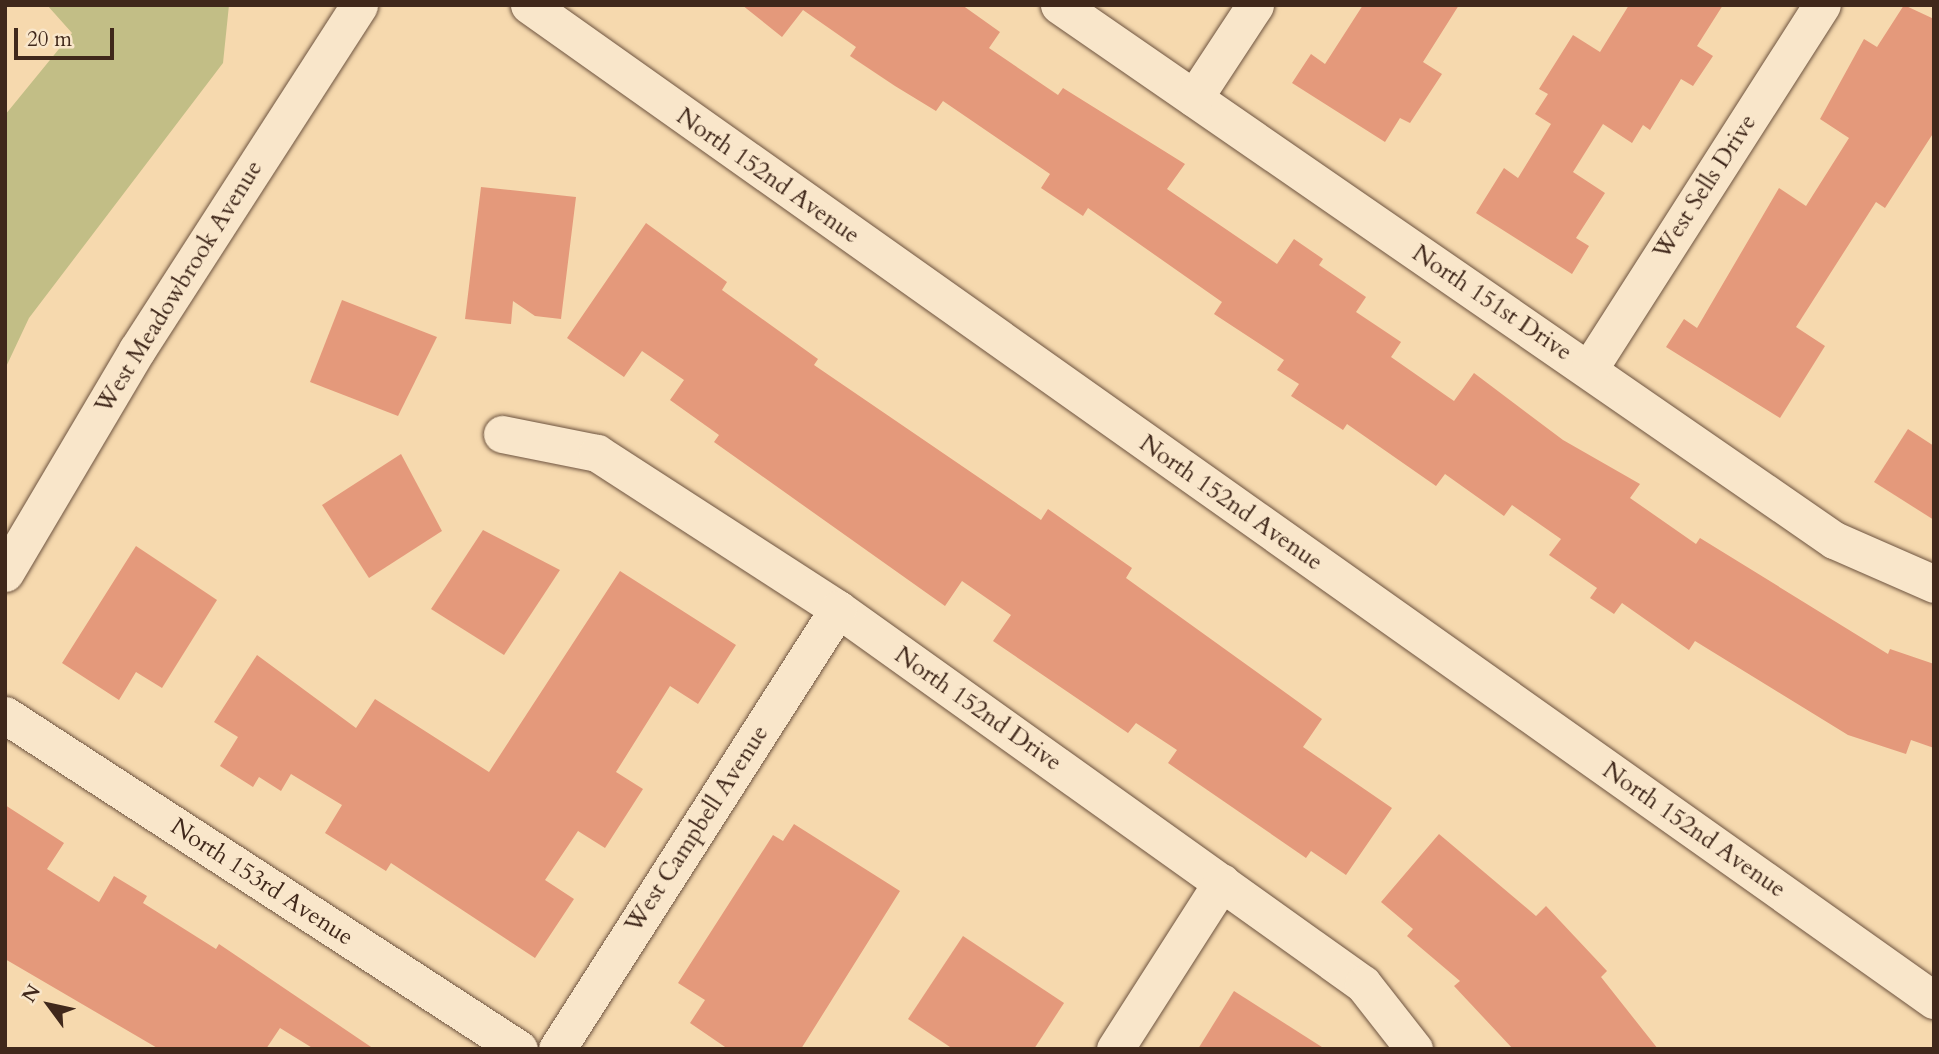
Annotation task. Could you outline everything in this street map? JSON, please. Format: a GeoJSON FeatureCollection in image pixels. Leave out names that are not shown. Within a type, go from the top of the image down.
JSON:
{"type":"FeatureCollection","features":[{"type":"Feature","properties":{"kind":"street","name":"West Meadowbrook Avenue"},"geometry":{"type":"LineString","coordinates":[[5,573],[137,350],[359,5]]}},
{"type":"Feature","properties":{"kind":"street","name":"North 152nd Avenue"},"geometry":{"type":"LineString","coordinates":[[529,5],[1934,1000]]}},
{"type":"Feature","properties":{"kind":"street","name":"North 151st Drive"},"geometry":{"type":"LineString","coordinates":[[1059,5],[1834,540],[1934,584]]}},
{"type":"Feature","properties":{"kind":"street"},"geometry":{"type":"LineString","coordinates":[[1194,98],[1255,5]]}},
{"type":"Feature","properties":{"kind":"street","name":"West Sells Drive"},"geometry":{"type":"LineString","coordinates":[[1589,369],[1822,5]]}},
{"type":"Feature","properties":{"kind":"street","name":"North 152nd Drive"},"geometry":{"type":"LineString","coordinates":[[502,434],[597,453],[838,609],[1363,984],[1414,1049]]}},
{"type":"Feature","properties":{"kind":"street","name":"West Campbell Avenue"},"geometry":{"type":"LineString","coordinates":[[557,1049],[838,609]]}},
{"type":"Feature","properties":{"kind":"street","name":"North 153rd Avenue"},"geometry":{"type":"LineString","coordinates":[[5,715],[519,1049]]}},
{"type":"Feature","properties":{"kind":"street"},"geometry":{"type":"LineString","coordinates":[[1115,1049],[1222,882]]}},
{"type":"Feature","properties":{"kind":"shaded area"},"geometry":{"type":"Polygon","coordinates":[[[47,5],[229,5],[223,63],[29,318],[5,369],[5,115],[72,33],[47,5]]]}},
{"type":"Feature","properties":{"kind":"building"},"geometry":{"type":"Polygon","coordinates":[[[742,5],[962,5],[1000,32],[989,48],[1058,95],[1063,88],[1185,164],[1167,189],[1277,264],[1294,239],[1323,259],[1319,265],[1366,297],[1356,312],[1401,342],[1391,357],[1454,401],[1474,373],[1563,440],[1640,484],[1630,498],[1696,544],[1700,538],[1888,654],[1890,649],[1934,664],[1934,748],[1911,740],[1906,754],[1848,735],[1695,641],[1689,650],[1622,603],[1614,614],[1590,598],[1597,588],[1549,555],[1561,539],[1512,505],[1504,516],[1445,474],[1436,486],[1347,424],[1343,430],[1291,396],[1299,384],[1277,370],[1284,360],[1214,314],[1222,302],[1088,208],[1083,216],[1041,188],[1050,174],[943,101],[936,111],[895,86],[850,56],[856,47],[803,10],[782,37],[742,5]]]}},
{"type":"Feature","properties":{"kind":"building"},"geometry":{"type":"Polygon","coordinates":[[[1363,5],[1459,5],[1423,62],[1442,74],[1410,123],[1400,118],[1385,142],[1292,83],[1311,54],[1325,64],[1363,5]]]}},
{"type":"Feature","properties":{"kind":"building"},"geometry":{"type":"Polygon","coordinates":[[[1629,5],[1723,5],[1697,46],[1713,56],[1693,86],[1681,79],[1650,130],[1643,125],[1632,143],[1603,124],[1573,172],[1605,193],[1576,238],[1589,246],[1572,274],[1476,213],[1504,168],[1518,178],[1551,124],[1535,114],[1548,94],[1539,89],[1573,35],[1600,52],[1629,5]]]}},
{"type":"Feature","properties":{"kind":"building"},"geometry":{"type":"Polygon","coordinates":[[[1904,5],[1934,19],[1934,132],[1885,208],[1876,202],[1796,327],[1825,346],[1780,418],[1666,347],[1684,319],[1697,328],[1779,188],[1806,206],[1849,138],[1820,119],[1864,39],[1877,47],[1904,5]]]}},
{"type":"Feature","properties":{"kind":"building"},"geometry":{"type":"Polygon","coordinates":[[[481,187],[576,197],[561,319],[535,316],[513,301],[511,324],[465,319],[481,187]]]}},
{"type":"Feature","properties":{"kind":"building"},"geometry":{"type":"Polygon","coordinates":[[[646,223],[727,282],[722,290],[818,359],[814,365],[1041,520],[1048,509],[1132,568],[1126,578],[1322,719],[1303,747],[1392,808],[1346,875],[1311,851],[1306,858],[1168,763],[1177,750],[1136,723],[1128,733],[993,641],[1011,615],[962,581],[945,606],[714,442],[719,435],[670,400],[684,380],[642,351],[624,377],[567,338],[646,223]]]}},
{"type":"Feature","properties":{"kind":"building"},"geometry":{"type":"Polygon","coordinates":[[[342,300],[437,337],[398,416],[310,382],[342,300]]]}},
{"type":"Feature","properties":{"kind":"building"},"geometry":{"type":"Polygon","coordinates":[[[1908,429],[1934,446],[1934,520],[1874,482],[1908,429]]]}},
{"type":"Feature","properties":{"kind":"building"},"geometry":{"type":"Polygon","coordinates":[[[401,454],[442,531],[369,578],[322,505],[401,454]]]}},
{"type":"Feature","properties":{"kind":"building"},"geometry":{"type":"Polygon","coordinates":[[[483,530],[560,570],[504,655],[431,609],[483,530]]]}},
{"type":"Feature","properties":{"kind":"building"},"geometry":{"type":"Polygon","coordinates":[[[136,546],[217,600],[162,688],[136,672],[119,700],[62,663],[136,546]]]}},
{"type":"Feature","properties":{"kind":"building"},"geometry":{"type":"Polygon","coordinates":[[[620,571],[736,645],[698,704],[670,686],[616,772],[643,789],[605,848],[578,831],[545,880],[574,899],[535,958],[391,863],[386,871],[325,833],[342,805],[291,774],[281,791],[259,777],[253,787],[220,766],[238,737],[214,722],[257,655],[356,728],[375,699],[489,772],[620,571]]]}},
{"type":"Feature","properties":{"kind":"building"},"geometry":{"type":"Polygon","coordinates":[[[5,805],[64,843],[47,869],[99,902],[114,876],[147,896],[143,903],[216,949],[219,944],[374,1049],[314,1049],[280,1028],[266,1049],[159,1049],[5,959],[5,805]]]}},
{"type":"Feature","properties":{"kind":"building"},"geometry":{"type":"Polygon","coordinates":[[[794,824],[900,891],[801,1049],[728,1049],[690,1023],[705,1000],[678,983],[773,835],[783,841],[794,824]]]}},
{"type":"Feature","properties":{"kind":"building"},"geometry":{"type":"Polygon","coordinates":[[[1439,834],[1536,916],[1546,906],[1607,971],[1601,977],[1658,1049],[1513,1049],[1454,986],[1460,981],[1407,936],[1413,929],[1381,902],[1439,834]]]}},
{"type":"Feature","properties":{"kind":"building"},"geometry":{"type":"Polygon","coordinates":[[[963,936],[1064,1003],[1034,1049],[953,1049],[908,1019],[963,936]]]}},
{"type":"Feature","properties":{"kind":"building"},"geometry":{"type":"Polygon","coordinates":[[[1234,991],[1325,1049],[1198,1049],[1234,991]]]}}]}
